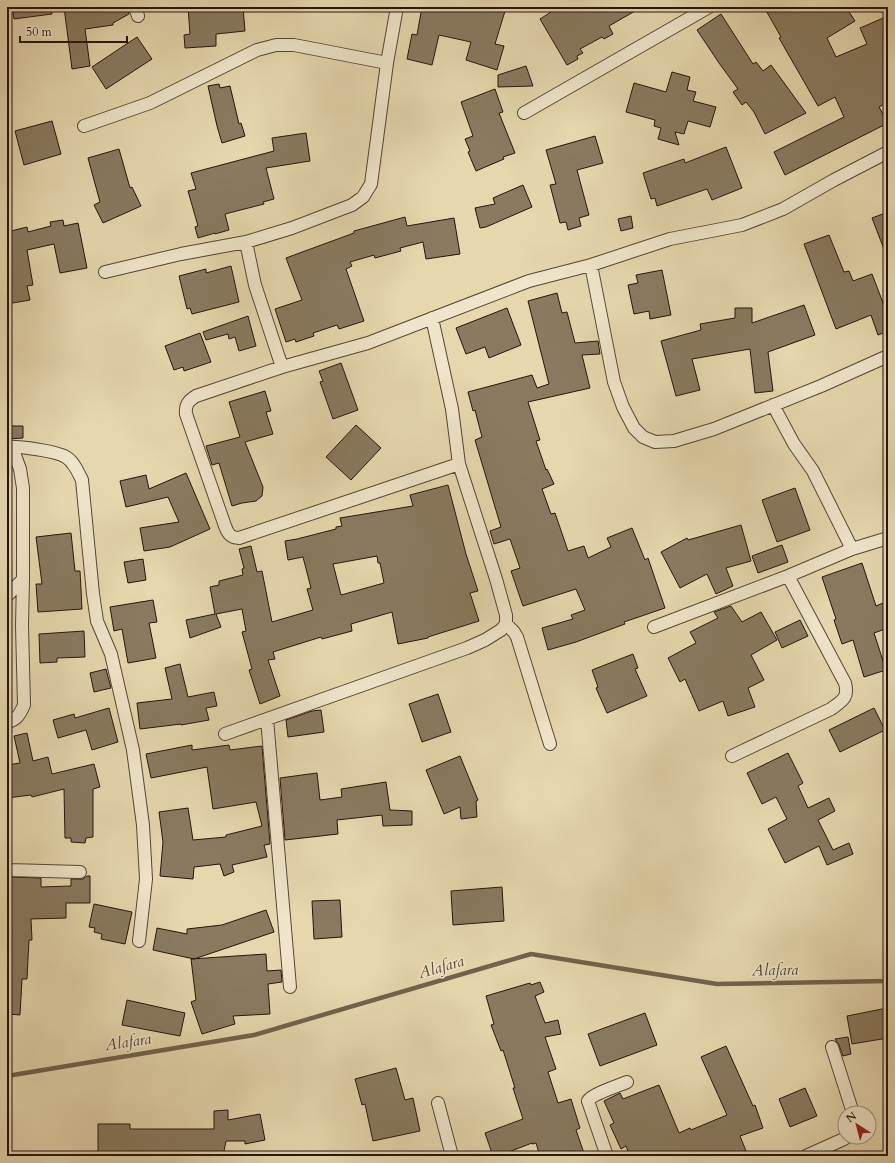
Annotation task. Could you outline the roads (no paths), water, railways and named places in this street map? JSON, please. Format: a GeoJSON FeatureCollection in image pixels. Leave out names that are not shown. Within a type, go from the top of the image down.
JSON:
{"type":"FeatureCollection","features":[{"type":"Feature","properties":{"kind":"street"},"geometry":{"type":"LineString","coordinates":[[105,272],[181,254],[246,242],[292,228],[352,205],[363,197],[371,184],[386,63],[397,7]]}},
{"type":"Feature","properties":{"kind":"street"},"geometry":{"type":"LineString","coordinates":[[524,113],[709,7]]}},
{"type":"Feature","properties":{"kind":"street"},"geometry":{"type":"LineString","coordinates":[[84,126],[150,104],[258,50],[276,45],[294,45],[386,63]]}},
{"type":"Feature","properties":{"kind":"street"},"geometry":{"type":"LineString","coordinates":[[459,464],[239,538],[231,537],[225,526],[186,414],[185,406],[189,400],[196,396],[282,367],[368,343],[528,280],[591,265],[670,239],[749,222],[783,209],[888,152]]}},
{"type":"Feature","properties":{"kind":"street"},"geometry":{"type":"LineString","coordinates":[[246,242],[255,285],[282,367]]}},
{"type":"Feature","properties":{"kind":"street"},"geometry":{"type":"LineString","coordinates":[[591,265],[614,382],[623,408],[634,428],[643,437],[656,442],[674,441],[714,429],[820,386],[888,356]]}},
{"type":"Feature","properties":{"kind":"street"},"geometry":{"type":"LineString","coordinates":[[225,734],[467,648],[485,640],[501,630],[506,624],[506,614],[496,579],[459,464],[452,409],[432,318]]}},
{"type":"Feature","properties":{"kind":"street"},"geometry":{"type":"LineString","coordinates":[[773,405],[794,444],[813,470],[852,549]]}},
{"type":"Feature","properties":{"kind":"street"},"geometry":{"type":"LineString","coordinates":[[7,722],[12,721],[20,715],[24,705],[22,626],[24,488],[20,470],[10,447],[46,451],[66,457],[74,465],[82,480],[97,621],[111,654],[133,750],[143,825],[146,879],[139,941]]}},
{"type":"Feature","properties":{"kind":"street"},"geometry":{"type":"LineString","coordinates":[[654,627],[788,576],[852,549],[888,538]]}},
{"type":"Feature","properties":{"kind":"street"},"geometry":{"type":"LineString","coordinates":[[732,756],[831,709],[845,698],[847,692],[845,683],[788,576]]}},
{"type":"Feature","properties":{"kind":"street"},"geometry":{"type":"LineString","coordinates":[[7,596],[23,579]]}},
{"type":"Feature","properties":{"kind":"street"},"geometry":{"type":"LineString","coordinates":[[506,624],[517,637],[550,744]]}},
{"type":"Feature","properties":{"kind":"street"},"geometry":{"type":"LineString","coordinates":[[267,719],[290,986]]}},
{"type":"Feature","properties":{"kind":"street"},"geometry":{"type":"LineString","coordinates":[[7,868],[9,870],[80,872]]}},
{"type":"Feature","properties":{"kind":"street"},"geometry":{"type":"LineString","coordinates":[[832,1046],[850,1105]]}},
{"type":"Feature","properties":{"kind":"street"},"geometry":{"type":"LineString","coordinates":[[607,1156],[588,1101],[589,1098],[626,1082]]}},
{"type":"Feature","properties":{"kind":"street"},"geometry":{"type":"LineString","coordinates":[[438,1104],[452,1156]]}},
{"type":"Feature","properties":{"kind":"street"},"geometry":{"type":"LineString","coordinates":[[806,1156],[837,1142]]}},
{"type":"Feature","properties":{"kind":"waterway","name":"Alafara"},"geometry":{"type":"LineString","coordinates":[[7,1076],[254,1035],[531,954],[717,984],[888,981]]}}]}
